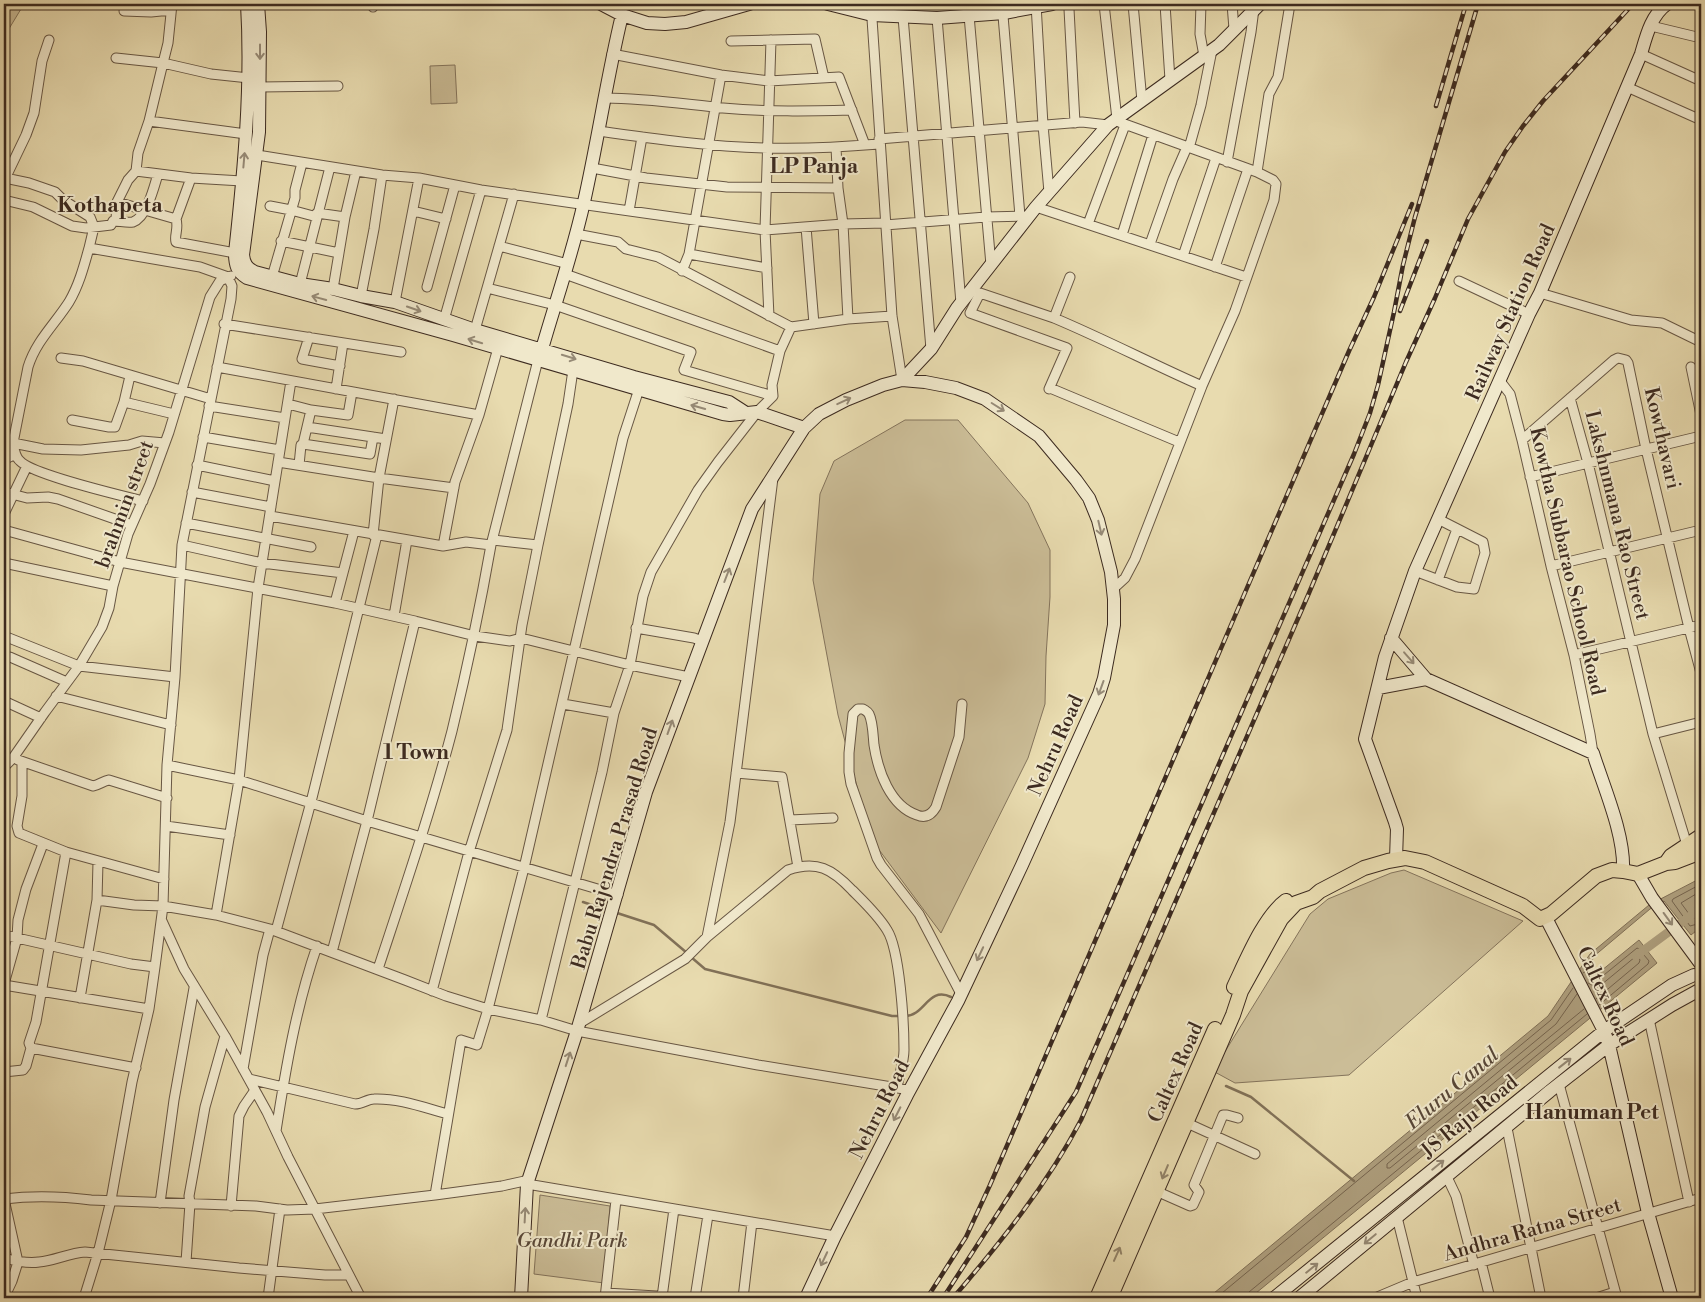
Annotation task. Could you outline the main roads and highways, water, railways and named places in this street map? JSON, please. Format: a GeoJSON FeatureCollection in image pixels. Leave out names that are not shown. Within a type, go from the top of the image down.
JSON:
{"type":"FeatureCollection","features":[{"type":"Feature","properties":{"kind":"main road"},"geometry":{"type":"LineString","coordinates":[[1666,863],[1671,856],[1701,836]]}},
{"type":"Feature","properties":{"kind":"main road"},"geometry":{"type":"LineString","coordinates":[[1666,863],[1676,862],[1701,852]]}},
{"type":"Feature","properties":{"kind":"main road","name":"Caltex Road"},"geometry":{"type":"LineString","coordinates":[[1110,1298],[1187,1123],[1241,991],[1281,918],[1296,903],[1313,897],[1320,891],[1364,868],[1396,859],[1410,858],[1425,862],[1532,912],[1540,919],[1546,918],[1596,876],[1612,870],[1638,874],[1666,863]]}},
{"type":"Feature","properties":{"kind":"main road","name":"Caltex Road"},"geometry":{"type":"LineString","coordinates":[[1097,1298],[1246,960],[1277,909],[1299,895],[1320,891]]}},
{"type":"Feature","properties":{"kind":"water"},"geometry":{"type":"Polygon","coordinates":[[[1701,878],[1701,927],[1691,935],[1664,901],[1650,909],[1593,957],[1591,968],[1596,975],[1639,940],[1657,963],[1250,1298],[1208,1298],[1548,1016],[1590,954],[1649,905],[1701,878]]]}},
{"type":"Feature","properties":{"kind":"waterway"},"geometry":{"type":"LineString","coordinates":[[583,902],[607,910]]}},
{"type":"Feature","properties":{"kind":"waterway","name":"Eluru Canal"},"geometry":{"type":"LineString","coordinates":[[1636,956],[1701,908]]}},
{"type":"Feature","properties":{"kind":"waterway"},"geometry":{"type":"LineString","coordinates":[[614,912],[654,925],[687,953]]}},
{"type":"Feature","properties":{"kind":"waterway"},"geometry":{"type":"LineString","coordinates":[[691,957],[705,969],[892,1016],[900,1016]]}},
{"type":"Feature","properties":{"kind":"waterway"},"geometry":{"type":"LineString","coordinates":[[905,1016],[912,1015],[937,995],[951,997]]}},
{"type":"Feature","properties":{"kind":"waterway"},"geometry":{"type":"LineString","coordinates":[[1226,1086],[1251,1097],[1354,1181]]}},
{"type":"Feature","properties":{"kind":"railway"},"geometry":{"type":"LineString","coordinates":[[1436,106],[1466,4]]}},
{"type":"Feature","properties":{"kind":"railway"},"geometry":{"type":"LineString","coordinates":[[943,1298],[1076,1092],[1354,454],[1370,413],[1378,385],[1415,217],[1478,4]]}},
{"type":"Feature","properties":{"kind":"railway"},"geometry":{"type":"LineString","coordinates":[[953,1298],[1022,1213],[1053,1168],[1081,1120],[1309,593],[1468,219],[1505,152],[1523,126],[1543,101],[1633,4]]}},
{"type":"Feature","properties":{"kind":"railway"},"geometry":{"type":"LineString","coordinates":[[927,1298],[966,1237],[990,1185],[1349,351],[1374,297],[1412,204]]}},
{"type":"Feature","properties":{"kind":"railway"},"geometry":{"type":"LineString","coordinates":[[1400,311],[1427,241]]}},
{"type":"Feature","properties":{"kind":"district","name":"LP Panja"},"geometry":{"type":"Point","coordinates":[814,166]}},
{"type":"Feature","properties":{"kind":"district","name":"Kothapeta"},"geometry":{"type":"Point","coordinates":[110,205]}},
{"type":"Feature","properties":{"kind":"district","name":"1 Town"},"geometry":{"type":"Point","coordinates":[416,752]}},
{"type":"Feature","properties":{"kind":"district","name":"Hanuman Pet"},"geometry":{"type":"Point","coordinates":[1592,1112]}},
{"type":"Feature","properties":{"kind":"park label","name":"Gandhi Park"},"geometry":{"type":"Point","coordinates":[572,1240]}}]}
